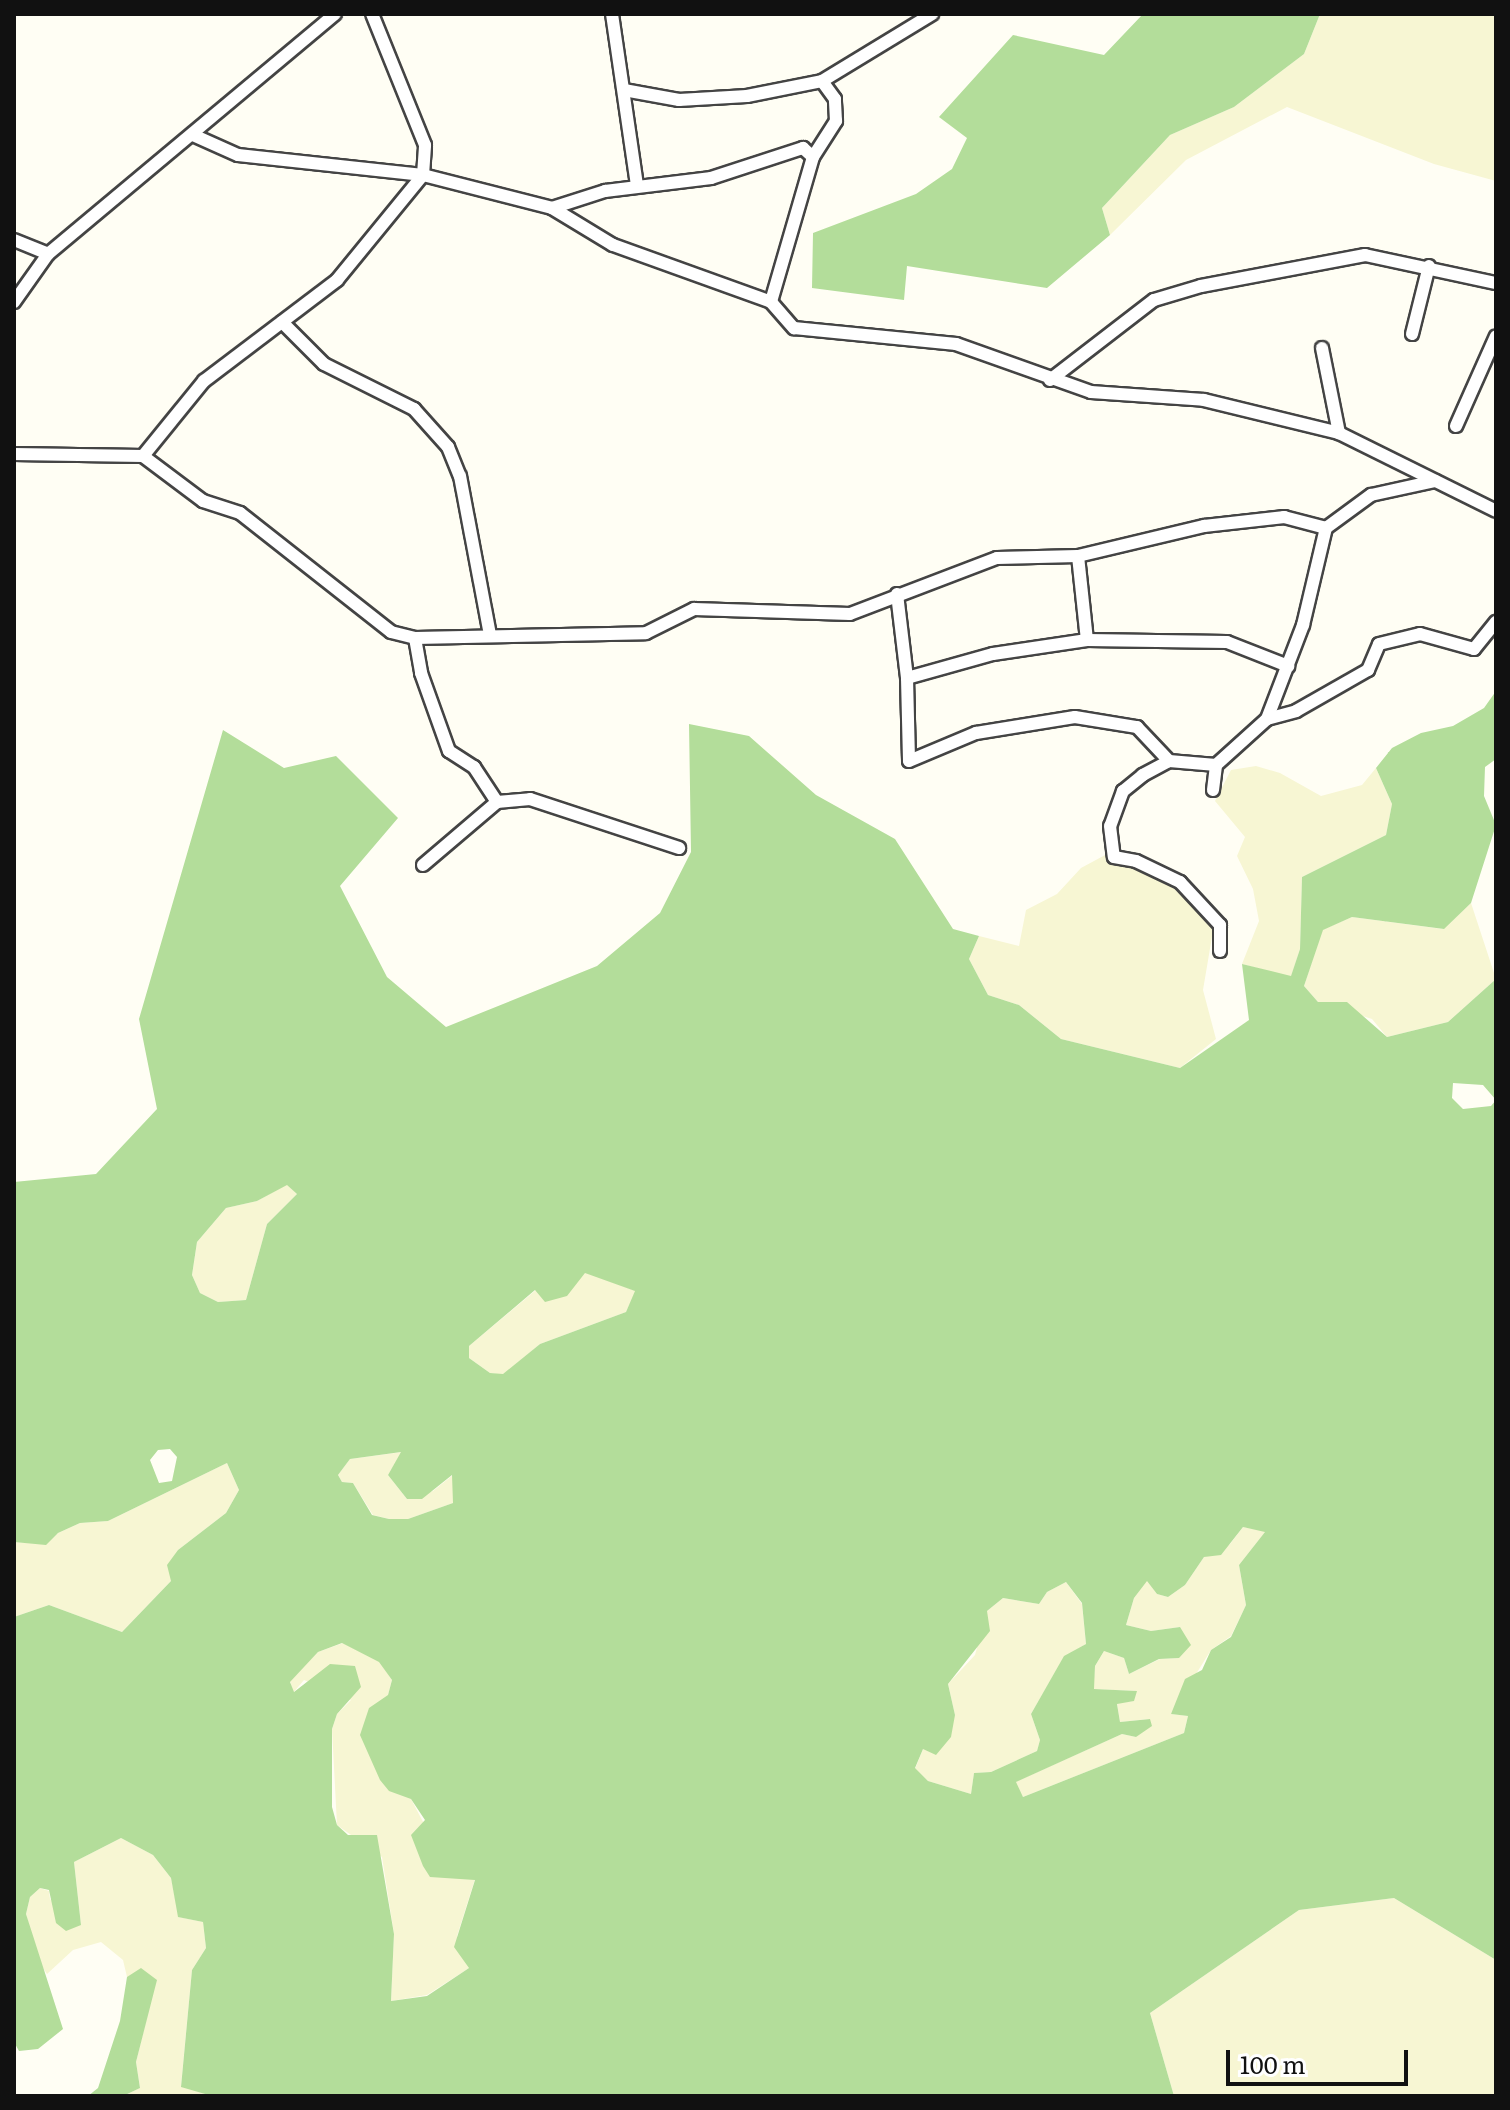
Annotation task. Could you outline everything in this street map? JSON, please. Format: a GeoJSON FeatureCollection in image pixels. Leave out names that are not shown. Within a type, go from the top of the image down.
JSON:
{"type":"FeatureCollection","features":[{"type":"Feature","properties":{"kind":"street"},"geometry":{"type":"LineString","coordinates":[[14,302],[48,254],[335,14]]}},
{"type":"Feature","properties":{"kind":"street"},"geometry":{"type":"LineString","coordinates":[[143,456],[204,381],[337,280],[423,175],[425,145],[372,14]]}},
{"type":"Feature","properties":{"kind":"street"},"geometry":{"type":"LineString","coordinates":[[612,14],[637,186]]}},
{"type":"Feature","properties":{"kind":"street"},"geometry":{"type":"LineString","coordinates":[[624,90],[679,100],[747,96],[822,81],[932,14]]}},
{"type":"Feature","properties":{"kind":"street"},"geometry":{"type":"LineString","coordinates":[[771,302],[813,157],[836,121],[835,99],[822,81]]}},
{"type":"Feature","properties":{"kind":"street"},"geometry":{"type":"LineString","coordinates":[[193,135],[238,155],[423,175],[552,208],[613,245],[771,302],[794,328],[956,344],[1050,380],[1091,392],[1204,400],[1339,433],[1496,511]]}},
{"type":"Feature","properties":{"kind":"street"},"geometry":{"type":"LineString","coordinates":[[552,208],[637,186],[711,178],[803,148],[813,157]]}},
{"type":"Feature","properties":{"kind":"street"},"geometry":{"type":"LineString","coordinates":[[14,240],[48,254]]}},
{"type":"Feature","properties":{"kind":"street"},"geometry":{"type":"LineString","coordinates":[[1050,380],[1154,300],[1189,290],[1365,255],[1429,266],[1496,283]]}},
{"type":"Feature","properties":{"kind":"street"},"geometry":{"type":"LineString","coordinates":[[1412,334],[1429,266]]}},
{"type":"Feature","properties":{"kind":"street"},"geometry":{"type":"LineString","coordinates":[[282,322],[324,364],[414,409],[448,447],[460,476],[490,635]]}},
{"type":"Feature","properties":{"kind":"street"},"geometry":{"type":"LineString","coordinates":[[1456,426],[1496,336]]}},
{"type":"Feature","properties":{"kind":"street"},"geometry":{"type":"LineString","coordinates":[[1322,348],[1339,433]]}},
{"type":"Feature","properties":{"kind":"street"},"geometry":{"type":"LineString","coordinates":[[14,454],[143,456],[203,501],[240,513],[391,632],[415,638],[646,633],[694,609],[850,614],[997,558],[1078,556],[1244,521],[1284,517],[1326,528]]}},
{"type":"Feature","properties":{"kind":"street"},"geometry":{"type":"LineString","coordinates":[[1213,790],[1216,765],[1267,719],[1288,666],[1326,528],[1371,495],[1435,481]]}},
{"type":"Feature","properties":{"kind":"street"},"geometry":{"type":"LineString","coordinates":[[1078,556],[1087,640]]}},
{"type":"Feature","properties":{"kind":"street"},"geometry":{"type":"LineString","coordinates":[[897,594],[907,678],[909,761],[976,733],[1075,717],[1137,727],[1169,761]]}},
{"type":"Feature","properties":{"kind":"street"},"geometry":{"type":"LineString","coordinates":[[1267,719],[1296,711],[1368,670],[1379,644],[1420,634],[1474,649],[1496,622]]}},
{"type":"Feature","properties":{"kind":"street"},"geometry":{"type":"LineString","coordinates":[[415,638],[421,673],[449,751],[474,767],[497,802]]}},
{"type":"Feature","properties":{"kind":"street"},"geometry":{"type":"LineString","coordinates":[[907,678],[993,654],[1087,640],[1227,642],[1288,666]]}},
{"type":"Feature","properties":{"kind":"street"},"geometry":{"type":"LineString","coordinates":[[1216,765],[1169,761],[1123,791],[1110,820],[1110,846],[1114,857],[1136,861],[1180,882],[1220,925],[1220,951]]}},
{"type":"Feature","properties":{"kind":"street"},"geometry":{"type":"LineString","coordinates":[[423,865],[497,802],[530,799],[679,848]]}},
{"type":"Feature","properties":{"kind":"green space"},"geometry":{"type":"Polygon","coordinates":[[[1143,14],[1320,14],[1304,54],[1234,107],[1170,135],[1102,208],[1110,235],[1047,288],[907,266],[904,300],[812,288],[813,233],[916,194],[952,169],[967,138],[939,117],[1013,35],[1104,55],[1143,14]]]}},
{"type":"Feature","properties":{"kind":"green space"},"geometry":{"type":"Polygon","coordinates":[[[1320,14],[1496,14],[1496,181],[1434,164],[1287,107],[1186,160],[1110,235],[1102,208],[1170,135],[1234,107],[1304,54],[1320,14]]]}},
{"type":"Feature","properties":{"kind":"green space"},"geometry":{"type":"Polygon","coordinates":[[[1496,691],[1496,759],[1485,767],[1484,796],[1496,825],[1471,903],[1444,929],[1352,917],[1323,930],[1304,986],[1318,1002],[1347,1002],[1387,1037],[1448,1022],[1496,979],[1496,1100],[1496,1960],[1394,1898],[1299,1910],[1150,2013],[1174,2096],[212,2096],[181,2087],[192,1970],[206,1948],[203,1922],[178,1917],[171,1878],[153,1855],[121,1838],[74,1862],[81,1925],[66,1931],[56,1923],[49,1890],[40,1888],[30,1897],[26,1914],[63,2029],[38,2049],[19,2051],[14,2042],[14,1617],[49,1605],[122,1632],[171,1581],[167,1565],[178,1550],[226,1513],[239,1490],[227,1463],[108,1521],[80,1523],[58,1533],[46,1545],[14,1542],[14,1182],[96,1174],[157,1109],[139,1019],[223,730],[284,768],[336,756],[398,818],[340,886],[387,977],[446,1027],[597,966],[660,913],[691,852],[689,724],[749,736],[816,795],[895,839],[953,929],[979,936],[969,959],[988,995],[1019,1005],[1061,1039],[1180,1068],[1249,1020],[1242,964],[1291,976],[1300,949],[1302,877],[1386,835],[1392,804],[1376,768],[1392,748],[1421,733],[1453,726],[1484,708],[1496,691]],[[1453,1083],[1452,1098],[1463,1109],[1491,1106],[1496,1100],[1483,1085],[1453,1083]],[[287,1185],[257,1201],[226,1208],[197,1242],[192,1275],[200,1293],[218,1302],[246,1300],[267,1224],[297,1194],[287,1185]],[[585,1273],[567,1296],[545,1302],[535,1290],[469,1346],[469,1358],[490,1373],[503,1374],[540,1344],[626,1312],[635,1291],[585,1273]],[[170,1449],[158,1450],[150,1460],[159,1483],[172,1481],[177,1457],[170,1449]],[[401,1452],[350,1459],[338,1475],[342,1482],[353,1483],[372,1515],[408,1519],[453,1503],[452,1475],[422,1499],[407,1499],[388,1475],[401,1452]],[[1243,1527],[1221,1555],[1204,1557],[1185,1585],[1168,1597],[1157,1594],[1147,1581],[1134,1598],[1126,1625],[1151,1631],[1180,1627],[1191,1645],[1179,1658],[1159,1659],[1129,1674],[1124,1658],[1104,1651],[1095,1666],[1094,1689],[1137,1691],[1134,1701],[1117,1704],[1120,1722],[1150,1719],[1152,1726],[1136,1737],[1122,1734],[1016,1782],[1023,1797],[1184,1733],[1188,1716],[1171,1714],[1185,1679],[1202,1670],[1211,1650],[1231,1637],[1246,1605],[1239,1565],[1265,1532],[1243,1527]],[[1066,1582],[1047,1592],[1039,1604],[1003,1598],[987,1611],[990,1631],[948,1684],[955,1715],[951,1737],[936,1755],[923,1749],[915,1768],[928,1781],[971,1794],[974,1773],[991,1772],[1037,1751],[1040,1740],[1031,1714],[1064,1656],[1086,1644],[1082,1603],[1066,1582]],[[342,1643],[318,1652],[290,1682],[294,1692],[330,1664],[355,1666],[361,1687],[337,1714],[332,1729],[332,1807],[337,1825],[348,1835],[377,1835],[394,1934],[391,2001],[427,1996],[469,1968],[454,1947],[475,1880],[430,1877],[411,1835],[425,1820],[411,1799],[389,1791],[380,1780],[360,1735],[369,1708],[388,1695],[392,1680],[379,1662],[342,1643]]]}},
{"type":"Feature","properties":{"kind":"green space"},"geometry":{"type":"Polygon","coordinates":[[[1256,766],[1280,773],[1321,796],[1362,785],[1376,768],[1392,804],[1386,835],[1302,877],[1300,949],[1291,977],[1242,964],[1259,921],[1253,889],[1237,856],[1245,837],[1215,801],[1231,770],[1256,766]]]}},
{"type":"Feature","properties":{"kind":"green space"},"geometry":{"type":"Polygon","coordinates":[[[1107,854],[1144,859],[1215,919],[1203,990],[1216,1039],[1180,1068],[1061,1039],[1019,1005],[988,995],[969,959],[979,936],[1019,946],[1026,910],[1057,894],[1081,868],[1107,854]]]}},
{"type":"Feature","properties":{"kind":"green space"},"geometry":{"type":"Polygon","coordinates":[[[1471,903],[1496,979],[1448,1022],[1387,1037],[1372,1019],[1318,1002],[1304,986],[1322,930],[1352,917],[1443,929],[1471,903]]]}},
{"type":"Feature","properties":{"kind":"green space"},"geometry":{"type":"Polygon","coordinates":[[[287,1184],[297,1194],[267,1224],[246,1300],[218,1302],[200,1293],[192,1275],[197,1242],[226,1208],[257,1201],[287,1184]]]}},
{"type":"Feature","properties":{"kind":"green space"},"geometry":{"type":"Polygon","coordinates":[[[585,1272],[636,1291],[626,1312],[540,1344],[503,1375],[490,1373],[469,1358],[469,1346],[536,1290],[572,1284],[585,1272]]]}},
{"type":"Feature","properties":{"kind":"green space"},"geometry":{"type":"Polygon","coordinates":[[[402,1452],[388,1475],[407,1499],[433,1491],[453,1475],[453,1503],[408,1519],[389,1519],[373,1515],[353,1483],[342,1482],[338,1475],[350,1459],[402,1452]]]}},
{"type":"Feature","properties":{"kind":"green space"},"geometry":{"type":"Polygon","coordinates":[[[227,1463],[239,1490],[226,1513],[178,1550],[171,1581],[122,1632],[49,1605],[14,1617],[14,1542],[46,1544],[58,1533],[80,1523],[108,1521],[227,1463]]]}},
{"type":"Feature","properties":{"kind":"green space"},"geometry":{"type":"Polygon","coordinates":[[[1243,1527],[1266,1531],[1239,1565],[1246,1605],[1231,1636],[1211,1650],[1171,1714],[1188,1716],[1184,1733],[1023,1797],[1015,1782],[1122,1734],[1136,1737],[1149,1719],[1120,1722],[1117,1703],[1133,1701],[1136,1691],[1093,1689],[1095,1666],[1104,1651],[1124,1658],[1129,1674],[1160,1659],[1179,1658],[1180,1627],[1151,1631],[1126,1625],[1134,1598],[1147,1580],[1157,1594],[1168,1597],[1185,1585],[1204,1557],[1230,1544],[1243,1527]]]}},
{"type":"Feature","properties":{"kind":"green space"},"geometry":{"type":"Polygon","coordinates":[[[1066,1582],[1082,1604],[1086,1644],[1064,1657],[1031,1714],[1040,1740],[1037,1751],[991,1772],[974,1773],[971,1794],[928,1781],[915,1769],[923,1749],[955,1715],[948,1684],[975,1655],[987,1611],[1003,1598],[1039,1604],[1047,1592],[1066,1582]]]}},
{"type":"Feature","properties":{"kind":"green space"},"geometry":{"type":"Polygon","coordinates":[[[343,1643],[380,1662],[392,1680],[388,1695],[411,1799],[451,1875],[475,1879],[457,1936],[469,1968],[427,1995],[391,2001],[394,1934],[382,1857],[337,1825],[332,1729],[337,1714],[351,1700],[304,1680],[293,1693],[290,1681],[318,1652],[343,1643]]]}},
{"type":"Feature","properties":{"kind":"green space"},"geometry":{"type":"Polygon","coordinates":[[[121,1838],[153,1855],[171,1878],[179,1917],[203,1922],[206,1948],[192,1970],[181,2086],[212,2096],[123,2096],[140,2088],[136,2062],[156,1980],[127,1977],[123,1960],[101,1942],[73,1950],[47,1974],[39,1962],[26,1914],[30,1897],[40,1888],[49,1891],[50,1899],[81,1925],[74,1862],[121,1838]]]}},
{"type":"Feature","properties":{"kind":"green space"},"geometry":{"type":"Polygon","coordinates":[[[1394,1898],[1496,1960],[1496,2096],[1174,2096],[1150,2013],[1299,1910],[1394,1898]]]}},
{"type":"Feature","properties":{"kind":"green space"},"geometry":{"type":"Polygon","coordinates":[[[141,1968],[157,1980],[136,2062],[140,2088],[123,2096],[88,2096],[98,2088],[120,2021],[127,1977],[141,1968]]]}}]}
